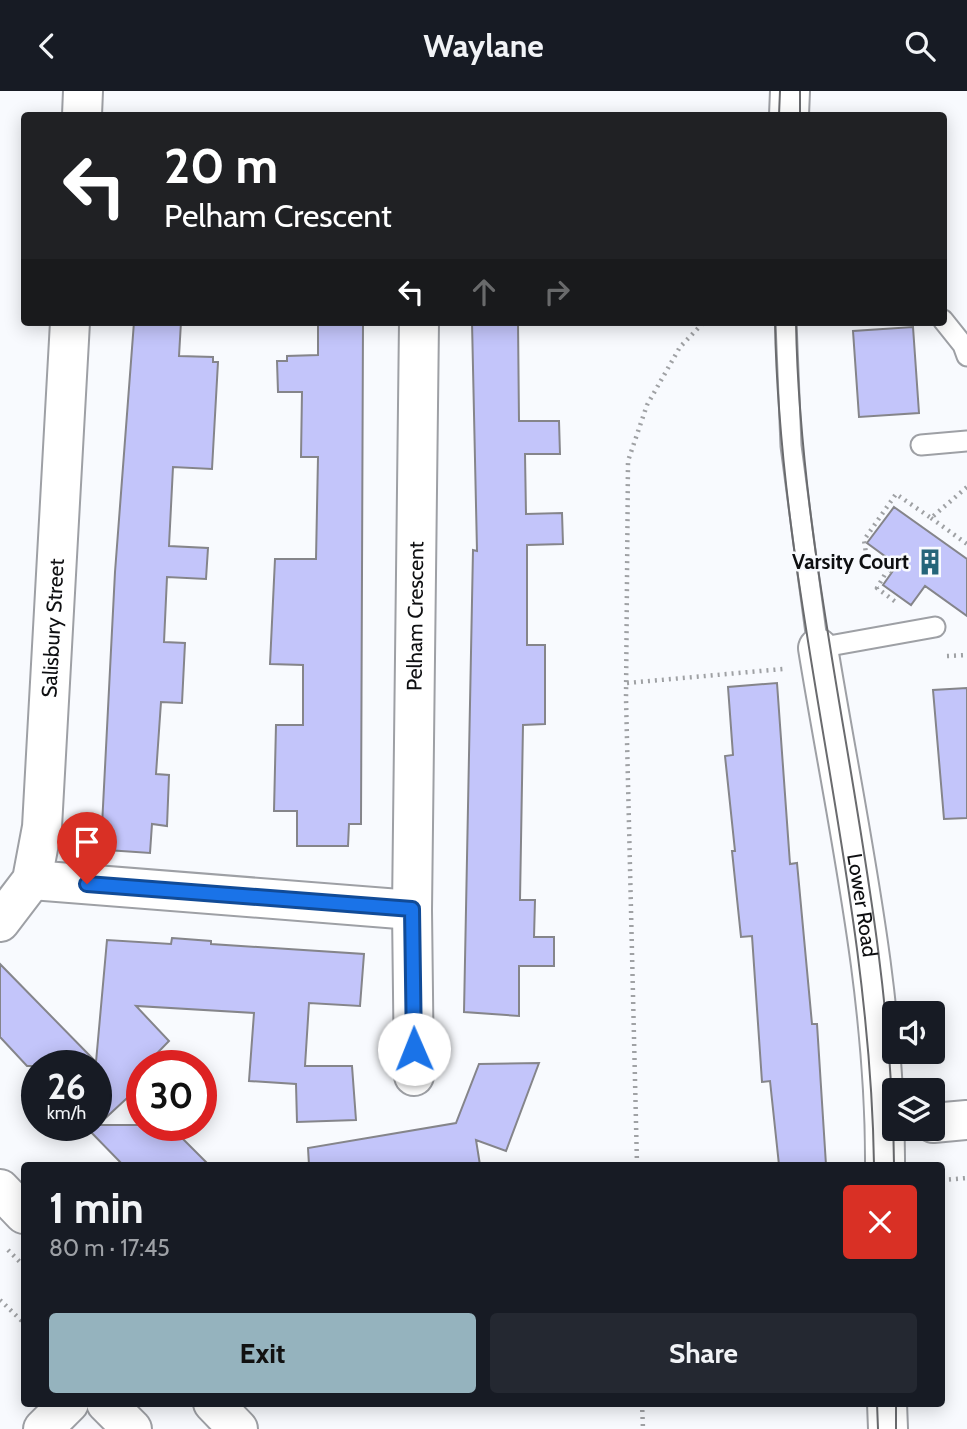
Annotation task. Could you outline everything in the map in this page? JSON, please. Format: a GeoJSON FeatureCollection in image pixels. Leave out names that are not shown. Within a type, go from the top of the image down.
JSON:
{"type":"FeatureCollection","features":[{"type":"Feature","properties":{"kind":"street"},"geometry":{"type":"LineString","coordinates":[[82,112],[83,91]]}},
{"type":"Feature","properties":{"kind":"street"},"geometry":{"type":"LineString","coordinates":[[789,112],[790,91]]}},
{"type":"Feature","properties":{"kind":"street","name":"Salisbury Street"},"geometry":{"type":"LineString","coordinates":[[0,922],[32,880],[42,827],[70,326]]}},
{"type":"Feature","properties":{"kind":"street","name":"Pelham Crescent"},"geometry":{"type":"LineString","coordinates":[[414,1076],[412,909],[419,326]]}},
{"type":"Feature","properties":{"kind":"street","name":"Lower Road"},"geometry":{"type":"LineString","coordinates":[[820,657],[866,923],[884,1078]]}},
{"type":"Feature","properties":{"kind":"street"},"geometry":{"type":"LineString","coordinates":[[32,880],[412,909]]}},
{"type":"Feature","properties":{"kind":"street"},"geometry":{"type":"LineString","coordinates":[[945,1122],[967,1120]]}},
{"type":"Feature","properties":{"kind":"street","name":"Lower Road"},"geometry":{"type":"LineString","coordinates":[[885,1162],[888,1141]]}},
{"type":"Feature","properties":{"kind":"street"},"geometry":{"type":"LineString","coordinates":[[0,1189],[21,1211]]}},
{"type":"Feature","properties":{"kind":"street"},"geometry":{"type":"LineString","coordinates":[[43,1429],[65,1407]]}},
{"type":"Feature","properties":{"kind":"street"},"geometry":{"type":"LineString","coordinates":[[110,1407],[132,1429]]}},
{"type":"Feature","properties":{"kind":"street"},"geometry":{"type":"LineString","coordinates":[[217,1407],[238,1429]]}},
{"type":"Feature","properties":{"kind":"street"},"geometry":{"type":"LineString","coordinates":[[887,1407],[888,1429]]}},
{"type":"Feature","properties":{"kind":"lane"},"geometry":{"type":"LineString","coordinates":[[947,325],[963,345],[967,356]]}},
{"type":"Feature","properties":{"kind":"lane"},"geometry":{"type":"LineString","coordinates":[[786,326],[791,446],[820,657],[925,629]]}},
{"type":"Feature","properties":{"kind":"lane"},"geometry":{"type":"LineString","coordinates":[[921,445],[967,441]]}},
{"type":"Feature","properties":{"kind":"path"},"geometry":{"type":"LineString","coordinates":[[637,1162],[627,683],[628,461],[647,405],[680,347],[700,326]]}},
{"type":"Feature","properties":{"kind":"path"},"geometry":{"type":"LineString","coordinates":[[931,518],[967,487]]}},
{"type":"Feature","properties":{"kind":"path"},"geometry":{"type":"LineString","coordinates":[[925,629],[912,612],[877,588],[890,571],[866,553],[864,540],[896,494],[967,544]]}},
{"type":"Feature","properties":{"kind":"path"},"geometry":{"type":"LineString","coordinates":[[627,683],[820,657]]}},
{"type":"Feature","properties":{"kind":"path"},"geometry":{"type":"LineString","coordinates":[[945,1180],[967,1178]]}},
{"type":"Feature","properties":{"kind":"path"},"geometry":{"type":"LineString","coordinates":[[0,1300],[21,1320]]}},
{"type":"Feature","properties":{"kind":"path"},"geometry":{"type":"LineString","coordinates":[[642,1407],[643,1429]]}},
{"type":"Feature","properties":{"kind":"building"},"geometry":{"type":"Polygon","coordinates":[[[134,326],[181,326],[179,356],[213,357],[213,362],[218,362],[212,469],[173,467],[169,546],[208,548],[206,579],[167,577],[164,642],[185,643],[182,703],[161,702],[156,774],[169,775],[167,826],[152,824],[150,853],[107,850],[108,827],[102,826],[115,572],[134,326]]]}},
{"type":"Feature","properties":{"kind":"building"},"geometry":{"type":"Polygon","coordinates":[[[318,326],[363,326],[361,824],[349,824],[348,846],[297,846],[297,811],[274,811],[276,725],[303,725],[303,665],[270,664],[275,559],[316,559],[318,457],[301,457],[302,392],[278,392],[277,361],[287,361],[287,356],[318,355],[318,326]]]}},
{"type":"Feature","properties":{"kind":"building"},"geometry":{"type":"Polygon","coordinates":[[[472,326],[518,326],[519,421],[559,421],[560,454],[525,454],[526,514],[562,513],[563,544],[527,545],[527,645],[545,645],[545,724],[523,725],[520,900],[535,900],[534,937],[554,937],[554,966],[519,966],[519,1016],[464,1012],[473,550],[477,551],[472,326]]]}},
{"type":"Feature","properties":{"kind":"building"},"geometry":{"type":"Polygon","coordinates":[[[913,327],[919,413],[859,417],[853,331],[913,327]]]}},
{"type":"Feature","properties":{"kind":"building","name":"Varsity Court"},"geometry":{"type":"Polygon","coordinates":[[[894,507],[967,559],[967,616],[925,586],[911,605],[883,585],[897,565],[867,543],[894,507]]]}},
{"type":"Feature","properties":{"kind":"building"},"geometry":{"type":"Polygon","coordinates":[[[777,683],[790,864],[797,863],[812,1024],[817,1024],[826,1162],[779,1162],[770,1081],[762,1082],[752,936],[741,937],[732,851],[735,851],[725,756],[733,755],[728,687],[777,683]]]}},
{"type":"Feature","properties":{"kind":"building"},"geometry":{"type":"Polygon","coordinates":[[[967,688],[967,818],[944,819],[933,690],[967,688]]]}},
{"type":"Feature","properties":{"kind":"building"},"geometry":{"type":"Polygon","coordinates":[[[172,938],[211,941],[211,944],[364,954],[360,1006],[309,1003],[305,1066],[352,1066],[356,1120],[297,1122],[296,1084],[249,1081],[254,1013],[136,1006],[169,1041],[160,1050],[126,1050],[126,1099],[112,1112],[112,1050],[97,1050],[107,940],[171,944],[172,938]]]}},
{"type":"Feature","properties":{"kind":"building"},"geometry":{"type":"Polygon","coordinates":[[[0,964],[84,1050],[21,1050],[21,1060],[0,1037],[0,964]]]}},
{"type":"Feature","properties":{"kind":"building"},"geometry":{"type":"Polygon","coordinates":[[[539,1063],[506,1151],[476,1140],[480,1162],[309,1162],[308,1148],[456,1123],[479,1064],[539,1063]]]}},
{"type":"Feature","properties":{"kind":"building"},"geometry":{"type":"Polygon","coordinates":[[[112,1125],[126,1125],[126,1141],[185,1141],[206,1162],[120,1162],[100,1141],[112,1141],[112,1125]]]}},
{"type":"Feature","properties":{"kind":"tram line"},"geometry":{"type":"LineString","coordinates":[[779,112],[780,91]]}},
{"type":"Feature","properties":{"kind":"tram line"},"geometry":{"type":"LineString","coordinates":[[800,91],[800,112]]}},
{"type":"Feature","properties":{"kind":"tram line"},"geometry":{"type":"LineString","coordinates":[[775,326],[781,428],[792,534],[858,953],[869,1059],[874,1162]]}},
{"type":"Feature","properties":{"kind":"tram line"},"geometry":{"type":"LineString","coordinates":[[796,326],[802,428],[813,534],[879,953],[889,1059],[894,1162]]}},
{"type":"Feature","properties":{"kind":"tram line"},"geometry":{"type":"LineString","coordinates":[[877,1407],[878,1429]]}},
{"type":"Feature","properties":{"kind":"tram line"},"geometry":{"type":"LineString","coordinates":[[896,1407],[896,1429]]}},
{"type":"Feature","properties":{"kind":"place","name":"Varsity Court"},"geometry":{"type":"Point","coordinates":[930,562]}},
{"type":"Feature","properties":{"kind":"route"},"geometry":{"type":"LineString","coordinates":[[87,884],[412,909],[414,1049]]}}]}
